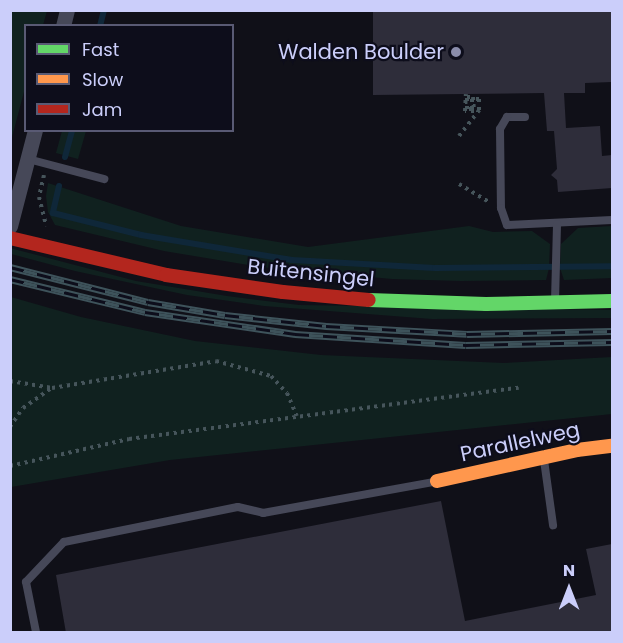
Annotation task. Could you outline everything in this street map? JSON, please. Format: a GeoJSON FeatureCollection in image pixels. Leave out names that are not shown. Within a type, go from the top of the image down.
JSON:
{"type":"FeatureCollection","features":[{"type":"Feature","properties":{"kind":"street"},"geometry":{"type":"LineString","coordinates":[[12,219],[35,132]]}},
{"type":"Feature","properties":{"kind":"street","name":"Buitensingel"},"geometry":{"type":"LineString","coordinates":[[10,238],[166,275],[283,292],[377,301],[555,303],[612,301]]}},
{"type":"Feature","properties":{"kind":"street","name":"Parallelweg"},"geometry":{"type":"LineString","coordinates":[[437,482],[577,450],[612,446]]}},
{"type":"Feature","properties":{"kind":"lane"},"geometry":{"type":"LineString","coordinates":[[525,117],[507,117],[500,129],[501,207],[507,225],[612,220]]}},
{"type":"Feature","properties":{"kind":"lane"},"geometry":{"type":"LineString","coordinates":[[28,159],[104,179]]}},
{"type":"Feature","properties":{"kind":"lane"},"geometry":{"type":"LineString","coordinates":[[555,303],[556,224]]}},
{"type":"Feature","properties":{"kind":"lane"},"geometry":{"type":"LineString","coordinates":[[543,459],[553,525]]}},
{"type":"Feature","properties":{"kind":"lane"},"geometry":{"type":"LineString","coordinates":[[36,633],[26,582],[64,542],[238,507],[263,513],[437,482]]}},
{"type":"Feature","properties":{"kind":"path"},"geometry":{"type":"LineString","coordinates":[[459,136],[480,110],[480,99],[472,99],[472,109],[467,109],[467,97],[473,97],[473,104],[474,111],[465,111],[466,94]]}},
{"type":"Feature","properties":{"kind":"path"},"geometry":{"type":"LineString","coordinates":[[43,228],[47,230],[39,197],[46,164]]}},
{"type":"Feature","properties":{"kind":"path"},"geometry":{"type":"LineString","coordinates":[[459,184],[501,207]]}},
{"type":"Feature","properties":{"kind":"path"},"geometry":{"type":"LineString","coordinates":[[10,381],[52,388],[216,360],[271,376],[287,393],[297,416]]}},
{"type":"Feature","properties":{"kind":"path"},"geometry":{"type":"LineString","coordinates":[[10,428],[23,408],[52,388]]}},
{"type":"Feature","properties":{"kind":"path"},"geometry":{"type":"LineString","coordinates":[[10,466],[129,439],[519,388]]}},
{"type":"Feature","properties":{"kind":"shaded area"},"geometry":{"type":"Polygon","coordinates":[[[11,10],[47,11],[43,24],[24,24],[24,92],[11,141],[11,10]]]}},
{"type":"Feature","properties":{"kind":"shaded area"},"geometry":{"type":"Polygon","coordinates":[[[62,132],[86,132],[78,159],[56,153],[62,132]]]}},
{"type":"Feature","properties":{"kind":"shaded area"},"geometry":{"type":"Polygon","coordinates":[[[48,183],[181,226],[308,247],[469,226],[493,232],[532,231],[550,244],[549,268],[546,280],[392,279],[260,267],[164,251],[55,225],[48,212],[46,196],[48,183]]]}},
{"type":"Feature","properties":{"kind":"shaded area"},"geometry":{"type":"Polygon","coordinates":[[[612,226],[612,278],[564,280],[560,268],[561,244],[578,228],[612,226]]]}},
{"type":"Feature","properties":{"kind":"shaded area"},"geometry":{"type":"Polygon","coordinates":[[[10,248],[136,281],[299,305],[612,310],[612,318],[432,319],[264,306],[187,295],[75,271],[11,254],[10,248]]]}},
{"type":"Feature","properties":{"kind":"shaded area"},"geometry":{"type":"Polygon","coordinates":[[[11,297],[81,317],[195,341],[321,355],[504,363],[612,357],[612,414],[170,460],[11,487],[11,297]]]}},
{"type":"Feature","properties":{"kind":"building"},"geometry":{"type":"Polygon","coordinates":[[[373,10],[612,10],[612,82],[585,83],[585,93],[564,93],[566,128],[600,126],[602,156],[612,155],[612,188],[558,192],[557,180],[551,175],[557,169],[554,131],[547,131],[544,93],[373,95],[373,10]]]}},
{"type":"Feature","properties":{"kind":"building"},"geometry":{"type":"Polygon","coordinates":[[[441,501],[465,621],[596,595],[586,549],[612,544],[612,633],[66,633],[56,575],[441,501]]]}},
{"type":"Feature","properties":{"kind":"waterway"},"geometry":{"type":"LineString","coordinates":[[100,24],[104,10]]}},
{"type":"Feature","properties":{"kind":"waterway"},"geometry":{"type":"LineString","coordinates":[[65,157],[71,132]]}},
{"type":"Feature","properties":{"kind":"waterway"},"geometry":{"type":"LineString","coordinates":[[59,186],[53,213],[141,235],[292,260],[435,268],[612,266]]}},
{"type":"Feature","properties":{"kind":"railway"},"geometry":{"type":"LineString","coordinates":[[10,267],[148,302],[225,315],[326,326],[467,334],[612,331]]}},
{"type":"Feature","properties":{"kind":"railway"},"geometry":{"type":"LineString","coordinates":[[10,279],[145,312],[295,334],[466,345],[612,342]]}},
{"type":"Feature","properties":{"kind":"traffic: fast"},"geometry":{"type":"LineString","coordinates":[[369,300],[486,304],[612,301]]}},
{"type":"Feature","properties":{"kind":"traffic: slow"},"geometry":{"type":"LineString","coordinates":[[437,481],[577,450],[612,446]]}},
{"type":"Feature","properties":{"kind":"traffic: jam"},"geometry":{"type":"LineString","coordinates":[[10,238],[166,275],[283,292],[369,300]]}},
{"type":"Feature","properties":{"kind":"place","name":"Walden Boulder"},"geometry":{"type":"Point","coordinates":[456,52]}}]}
